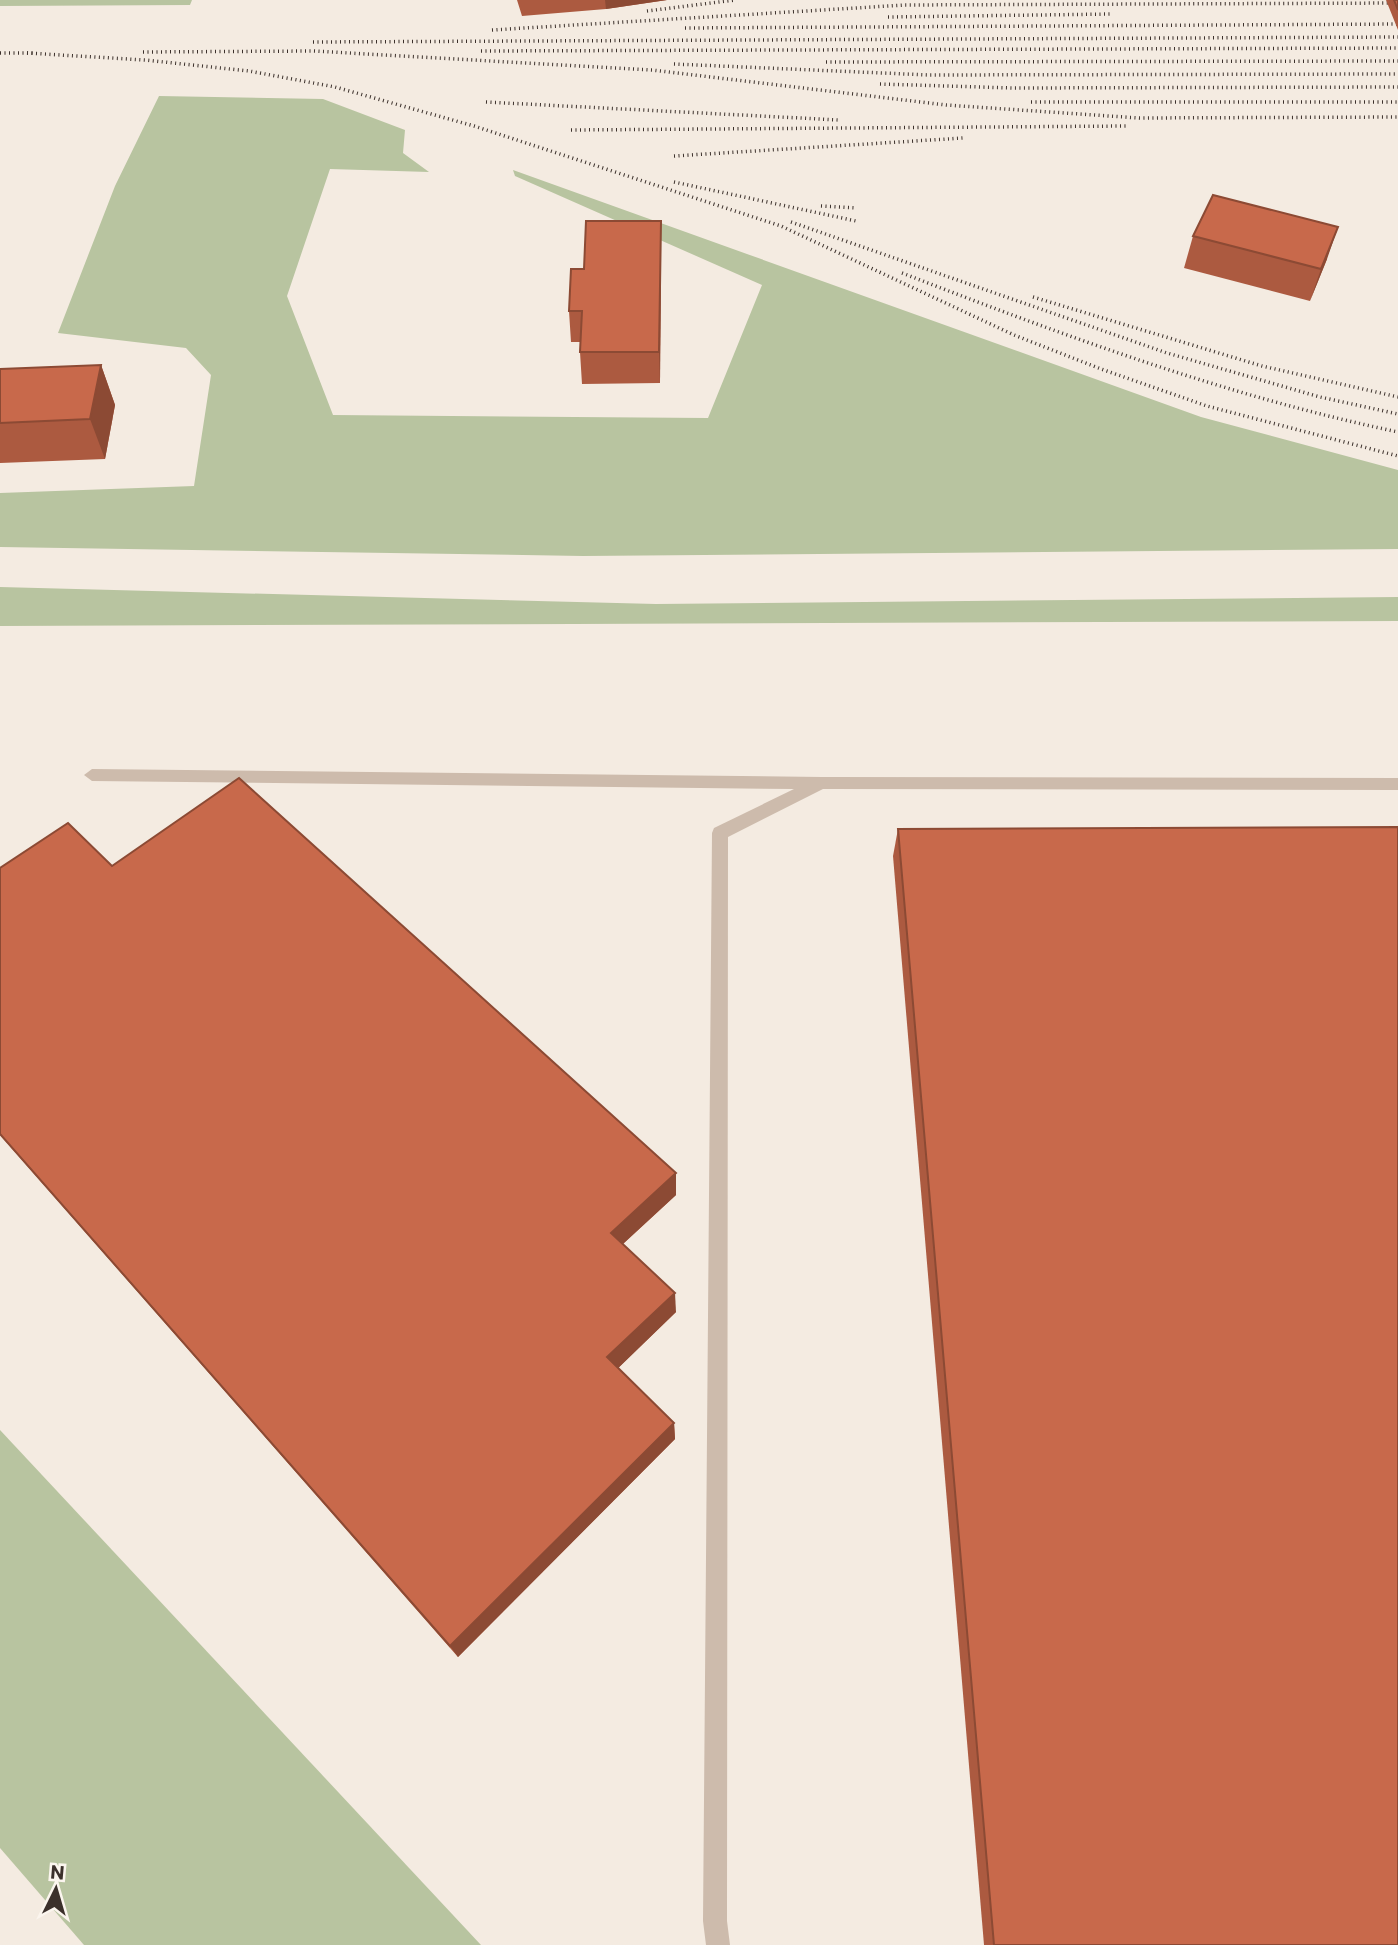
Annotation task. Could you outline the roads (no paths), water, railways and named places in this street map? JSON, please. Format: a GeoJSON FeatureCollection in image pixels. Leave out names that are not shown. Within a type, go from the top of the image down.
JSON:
{"type":"FeatureCollection","features":[{"type":"Feature","properties":{"kind":"lane"},"geometry":{"type":"LineString","coordinates":[[92,775],[822,783],[1398,784]]}},
{"type":"Feature","properties":{"kind":"lane"},"geometry":{"type":"LineString","coordinates":[[718,1945],[715,1893],[720,833],[822,783]]}},
{"type":"Feature","properties":{"kind":"railway"},"geometry":{"type":"LineString","coordinates":[[647,11],[735,0]]}},
{"type":"Feature","properties":{"kind":"railway"},"geometry":{"type":"LineString","coordinates":[[492,30],[905,5],[1398,3]]}},
{"type":"Feature","properties":{"kind":"railway"},"geometry":{"type":"LineString","coordinates":[[888,17],[1112,14]]}},
{"type":"Feature","properties":{"kind":"railway"},"geometry":{"type":"LineString","coordinates":[[685,28],[1398,24]]}},
{"type":"Feature","properties":{"kind":"railway"},"geometry":{"type":"LineString","coordinates":[[313,42],[1398,37]]}},
{"type":"Feature","properties":{"kind":"railway"},"geometry":{"type":"LineString","coordinates":[[481,51],[1398,48]]}},
{"type":"Feature","properties":{"kind":"railway"},"geometry":{"type":"LineString","coordinates":[[143,52],[313,51],[652,70],[946,105],[1139,118],[1398,117]]}},
{"type":"Feature","properties":{"kind":"railway"},"geometry":{"type":"LineString","coordinates":[[0,53],[27,53]]}},
{"type":"Feature","properties":{"kind":"railway"},"geometry":{"type":"LineString","coordinates":[[27,53],[35,53]]}},
{"type":"Feature","properties":{"kind":"railway"},"geometry":{"type":"LineString","coordinates":[[27,53],[145,60],[249,71],[335,87],[474,126],[781,226],[1014,335],[1101,369],[1207,406],[1398,456]]}},
{"type":"Feature","properties":{"kind":"railway"},"geometry":{"type":"LineString","coordinates":[[826,62],[1398,61]]}},
{"type":"Feature","properties":{"kind":"railway"},"geometry":{"type":"LineString","coordinates":[[674,64],[929,75],[1398,74]]}},
{"type":"Feature","properties":{"kind":"railway"},"geometry":{"type":"LineString","coordinates":[[880,84],[1013,88],[1398,87]]}},
{"type":"Feature","properties":{"kind":"railway"},"geometry":{"type":"LineString","coordinates":[[486,102],[839,120]]}},
{"type":"Feature","properties":{"kind":"railway"},"geometry":{"type":"LineString","coordinates":[[1031,102],[1398,102]]}},
{"type":"Feature","properties":{"kind":"railway"},"geometry":{"type":"LineString","coordinates":[[571,130],[1126,126]]}},
{"type":"Feature","properties":{"kind":"railway"},"geometry":{"type":"LineString","coordinates":[[674,156],[963,138]]}},
{"type":"Feature","properties":{"kind":"railway"},"geometry":{"type":"LineString","coordinates":[[674,182],[856,221]]}},
{"type":"Feature","properties":{"kind":"railway"},"geometry":{"type":"LineString","coordinates":[[821,206],[856,208]]}},
{"type":"Feature","properties":{"kind":"railway"},"geometry":{"type":"LineString","coordinates":[[791,222],[1167,353],[1320,397],[1398,414]]}},
{"type":"Feature","properties":{"kind":"railway"},"geometry":{"type":"LineString","coordinates":[[902,273],[1147,363],[1271,401],[1398,432]]}},
{"type":"Feature","properties":{"kind":"railway"},"geometry":{"type":"LineString","coordinates":[[1033,297],[1262,366],[1398,397]]}}]}
